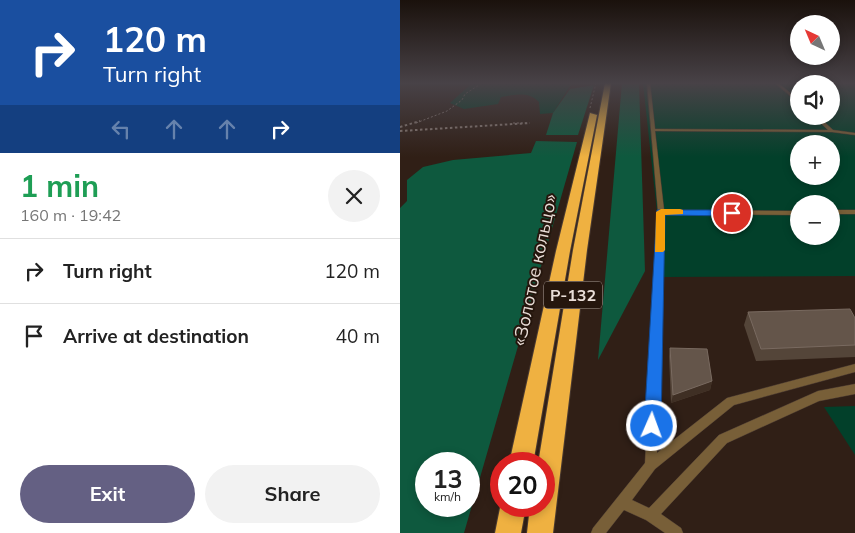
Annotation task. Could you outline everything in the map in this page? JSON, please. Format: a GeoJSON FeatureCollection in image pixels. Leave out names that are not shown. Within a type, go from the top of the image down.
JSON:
{"type":"FeatureCollection","features":[{"type":"Feature","properties":{"kind":"highway","name":"«Золотое кольцо»"},"geometry":{"type":"LineString","coordinates":[[523,452],[561,260],[598,108]]}},
{"type":"Feature","properties":{"kind":"highway","name":"«Золотое кольцо»"},"geometry":{"type":"LineString","coordinates":[[551,452],[601,108]]}},
{"type":"Feature","properties":{"kind":"highway"},"geometry":{"type":"LineString","coordinates":[[508,533],[511,517]]}},
{"type":"Feature","properties":{"kind":"highway","name":"«Золотое кольцо»"},"geometry":{"type":"LineString","coordinates":[[540,533],[542,517]]}},
{"type":"Feature","properties":{"kind":"lane"},"geometry":{"type":"LineString","coordinates":[[650,108],[661,212],[651,465]]}},
{"type":"Feature","properties":{"kind":"lane"},"geometry":{"type":"LineString","coordinates":[[825,125],[832,131]]}},
{"type":"Feature","properties":{"kind":"lane"},"geometry":{"type":"LineString","coordinates":[[652,130],[832,131],[855,134]]}},
{"type":"Feature","properties":{"kind":"lane"},"geometry":{"type":"LineString","coordinates":[[661,212],[790,213]]}},
{"type":"Feature","properties":{"kind":"lane"},"geometry":{"type":"LineString","coordinates":[[840,212],[855,212]]}},
{"type":"Feature","properties":{"kind":"lane"},"geometry":{"type":"LineString","coordinates":[[598,533],[651,465],[731,401],[855,368]]}},
{"type":"Feature","properties":{"kind":"lane"},"geometry":{"type":"LineString","coordinates":[[651,515],[723,439],[818,396],[855,389]]}},
{"type":"Feature","properties":{"kind":"lane"},"geometry":{"type":"LineString","coordinates":[[622,502],[651,515],[676,533]]}},
{"type":"Feature","properties":{"kind":"path"},"geometry":{"type":"LineString","coordinates":[[400,127],[451,108]]}},
{"type":"Feature","properties":{"kind":"path"},"geometry":{"type":"LineString","coordinates":[[400,131],[530,123]]}},
{"type":"Feature","properties":{"kind":"green space"},"geometry":{"type":"Polygon","coordinates":[[[539,108],[556,108],[553,113],[540,114],[539,108]]]}},
{"type":"Feature","properties":{"kind":"green space"},"geometry":{"type":"Polygon","coordinates":[[[557,108],[587,108],[578,135],[546,135],[553,113],[557,108]]]}},
{"type":"Feature","properties":{"kind":"green space"},"geometry":{"type":"Polygon","coordinates":[[[620,108],[640,108],[645,271],[598,360],[620,108]]]}},
{"type":"Feature","properties":{"kind":"green space"},"geometry":{"type":"Polygon","coordinates":[[[646,108],[790,108],[790,125],[840,125],[840,108],[855,108],[855,276],[664,277],[646,108]]]}},
{"type":"Feature","properties":{"kind":"green space"},"geometry":{"type":"Polygon","coordinates":[[[536,141],[577,142],[480,478],[480,452],[415,452],[415,517],[469,517],[464,533],[400,533],[400,208],[407,201],[407,180],[423,167],[453,160],[531,153],[536,141]]]}},
{"type":"Feature","properties":{"kind":"green space"},"geometry":{"type":"Polygon","coordinates":[[[855,406],[855,455],[824,407],[855,406]]]}},
{"type":"Feature","properties":{"kind":"building"},"geometry":{"type":"Polygon","coordinates":[[[850,309],[855,318],[855,345],[761,349],[748,312],[850,309]]]}},
{"type":"Feature","properties":{"kind":"building"},"geometry":{"type":"Polygon","coordinates":[[[670,348],[707,349],[712,381],[673,395],[670,348]]]}},
{"type":"Feature","properties":{"kind":"slow traffic"},"geometry":{"type":"LineString","coordinates":[[659,250],[661,212],[680,212]]}},
{"type":"Feature","properties":{"kind":"route"},"geometry":{"type":"LineString","coordinates":[[652,426],[661,212],[732,213]]}}]}
